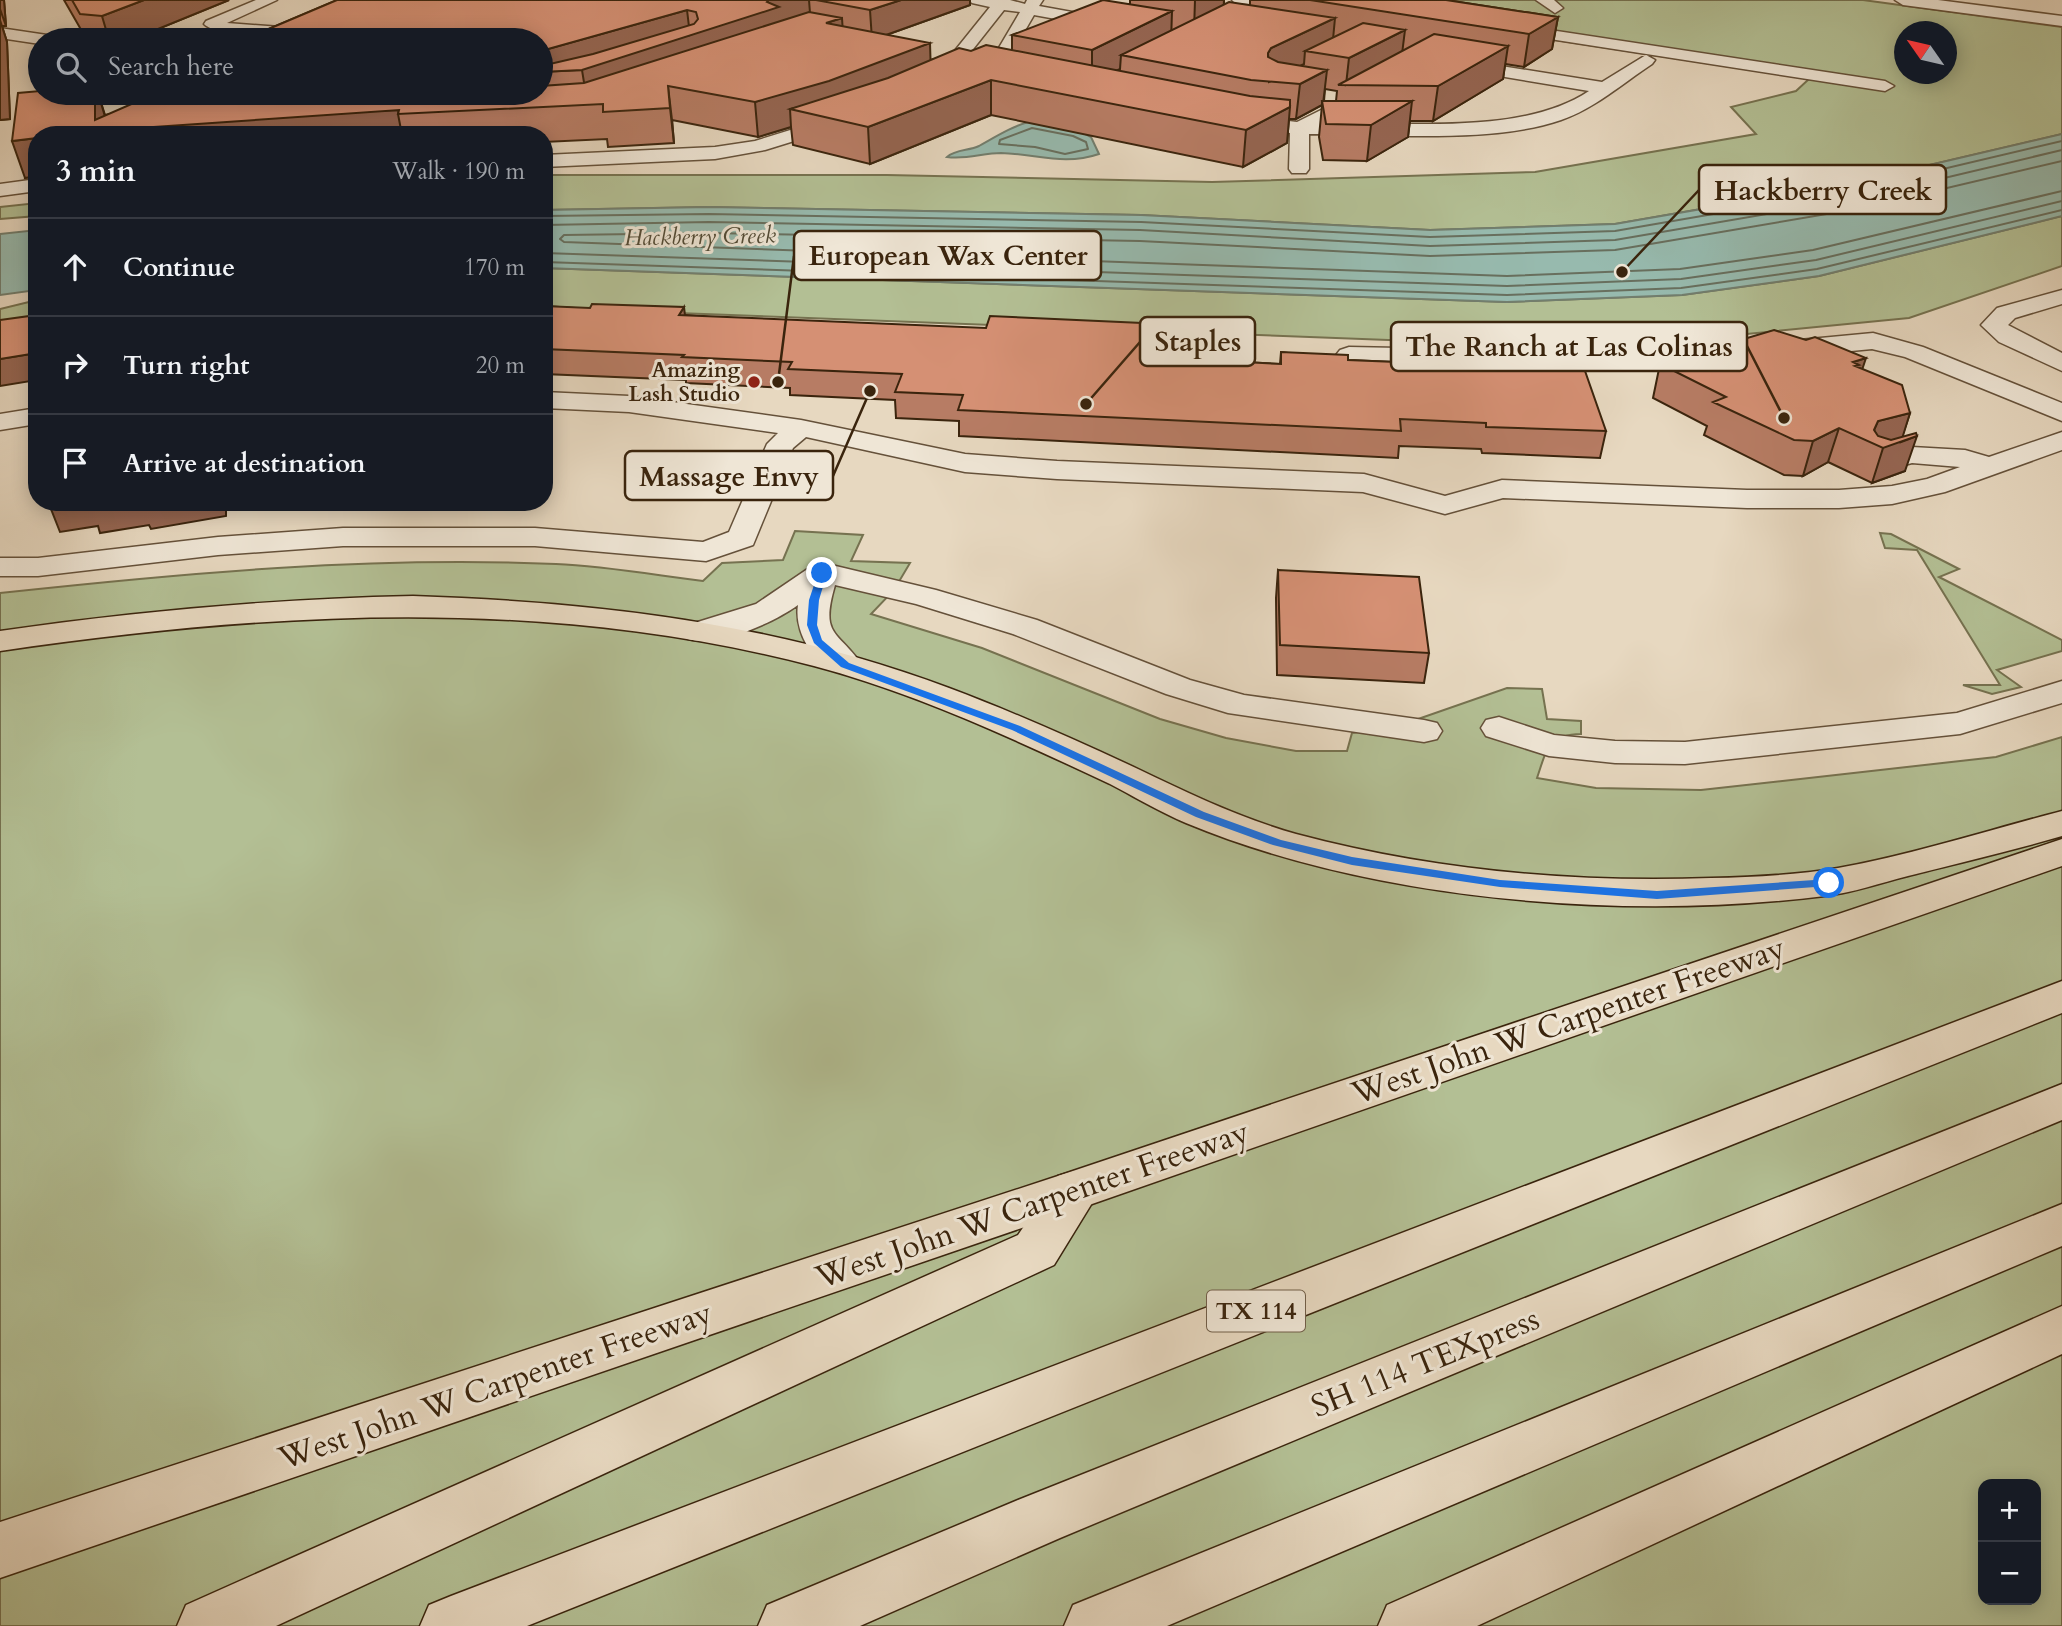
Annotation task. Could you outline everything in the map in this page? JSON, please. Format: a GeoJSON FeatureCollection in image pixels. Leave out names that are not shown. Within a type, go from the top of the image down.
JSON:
{"type":"FeatureCollection","features":[{"type":"Feature","properties":{"kind":"main road"},"geometry":{"type":"LineString","coordinates":[[0,641],[127,622],[324,607],[530,611],[590,616],[700,632],[845,665],[1016,728],[1200,815],[1278,842],[1352,861],[1500,884],[1657,895],[1829,883],[2062,823]]}},
{"type":"Feature","properties":{"kind":"main road","name":"West John W Carpenter Freeway"},"geometry":{"type":"LineString","coordinates":[[0,1550],[1075,1190],[2062,852]]}},
{"type":"Feature","properties":{"kind":"main road","name":"TX 114"},"geometry":{"type":"LineString","coordinates":[[451,1626],[2062,996]]}},
{"type":"Feature","properties":{"kind":"main road","name":"SH 114 TEXpress"},"geometry":{"type":"LineString","coordinates":[[789,1626],[1039,1519],[2062,1101]]}},
{"type":"Feature","properties":{"kind":"main road"},"geometry":{"type":"LineString","coordinates":[[208,1626],[1036,1250],[1075,1190]]}},
{"type":"Feature","properties":{"kind":"main road"},"geometry":{"type":"LineString","coordinates":[[1095,1626],[2062,1224]]}},
{"type":"Feature","properties":{"kind":"main road"},"geometry":{"type":"LineString","coordinates":[[1409,1626],[2062,1329]]}},
{"type":"Feature","properties":{"kind":"street"},"geometry":{"type":"LineString","coordinates":[[238,28],[212,24],[270,0]]}},
{"type":"Feature","properties":{"kind":"street"},"geometry":{"type":"LineString","coordinates":[[308,28],[376,0]]}},
{"type":"Feature","properties":{"kind":"street"},"geometry":{"type":"LineString","coordinates":[[976,0],[1031,5],[1132,28]]}},
{"type":"Feature","properties":{"kind":"street"},"geometry":{"type":"LineString","coordinates":[[1235,19],[1265,4],[1240,0]]}},
{"type":"Feature","properties":{"kind":"street"},"geometry":{"type":"LineString","coordinates":[[1903,0],[2062,21]]}},
{"type":"Feature","properties":{"kind":"street"},"geometry":{"type":"LineString","coordinates":[[1978,0],[2062,11]]}},
{"type":"Feature","properties":{"kind":"street"},"geometry":{"type":"LineString","coordinates":[[1000,2],[961,53],[970,68],[1007,75]]}},
{"type":"Feature","properties":{"kind":"street"},"geometry":{"type":"LineString","coordinates":[[944,71],[970,68],[1003,54],[1031,5]]}},
{"type":"Feature","properties":{"kind":"street"},"geometry":{"type":"LineString","coordinates":[[256,28],[286,15]]}},
{"type":"Feature","properties":{"kind":"street"},"geometry":{"type":"LineString","coordinates":[[1492,26],[1885,86]]}},
{"type":"Feature","properties":{"kind":"street"},"geometry":{"type":"LineString","coordinates":[[0,33],[28,37]]}},
{"type":"Feature","properties":{"kind":"street"},"geometry":{"type":"LineString","coordinates":[[1221,118],[1300,128],[1491,128],[1555,116],[1583,103],[1646,60]]}},
{"type":"Feature","properties":{"kind":"street"},"geometry":{"type":"LineString","coordinates":[[1439,61],[1604,88]]}},
{"type":"Feature","properties":{"kind":"street"},"geometry":{"type":"LineString","coordinates":[[1253,105],[1319,118]]}},
{"type":"Feature","properties":{"kind":"street"},"geometry":{"type":"LineString","coordinates":[[1300,128],[1339,107]]}},
{"type":"Feature","properties":{"kind":"street"},"geometry":{"type":"LineString","coordinates":[[553,161],[715,153],[758,146],[859,114]]}},
{"type":"Feature","properties":{"kind":"street"},"geometry":{"type":"LineString","coordinates":[[1299,169],[1300,128]]}},
{"type":"Feature","properties":{"kind":"street"},"geometry":{"type":"LineString","coordinates":[[0,190],[28,186]]}},
{"type":"Feature","properties":{"kind":"street"},"geometry":{"type":"LineString","coordinates":[[0,198],[28,195]]}},
{"type":"Feature","properties":{"kind":"street"},"geometry":{"type":"LineString","coordinates":[[2062,297],[2006,313],[1993,325],[2008,337],[2062,363]]}},
{"type":"Feature","properties":{"kind":"street"},"geometry":{"type":"LineString","coordinates":[[1349,355],[1594,360],[1715,356],[1873,341],[1914,352],[2062,413]]}},
{"type":"Feature","properties":{"kind":"street"},"geometry":{"type":"LineString","coordinates":[[553,400],[629,404],[801,428],[965,463],[1057,470],[1364,483],[1445,505],[1502,489],[1747,499],[1857,486],[1892,495],[1935,486],[2062,440]]}},
{"type":"Feature","properties":{"kind":"street"},"geometry":{"type":"LineString","coordinates":[[0,422],[28,417]]}},
{"type":"Feature","properties":{"kind":"street"},"geometry":{"type":"LineString","coordinates":[[0,567],[38,567],[218,546],[342,537],[535,537],[706,552],[742,538],[781,444],[801,428]]}},
{"type":"Feature","properties":{"kind":"street"},"geometry":{"type":"LineString","coordinates":[[1879,463],[1912,455],[1965,459],[1992,467]]}},
{"type":"Feature","properties":{"kind":"street"},"geometry":{"type":"LineString","coordinates":[[822,573],[814,600],[812,625],[818,641],[845,665]]}},
{"type":"Feature","properties":{"kind":"street"},"geometry":{"type":"LineString","coordinates":[[700,632],[768,611],[822,573],[925,597],[1025,627],[1178,687],[1241,705],[1424,731]]}},
{"type":"Feature","properties":{"kind":"street"},"geometry":{"type":"LineString","coordinates":[[1499,728],[1549,745],[1615,752],[1685,753],[1961,723],[2062,692]]}},
{"type":"Feature","properties":{"kind":"green space"},"geometry":{"type":"Polygon","coordinates":[[[1294,0],[1863,0],[2062,27],[2062,134],[1857,182],[1615,224],[1430,230],[1141,215],[709,207],[553,210],[553,175],[887,175],[1212,182],[1535,172],[1756,134],[1731,107],[1796,91],[1809,79],[1294,0]]]}},
{"type":"Feature","properties":{"kind":"green space"},"geometry":{"type":"Polygon","coordinates":[[[28,204],[28,217],[0,219],[0,207],[28,204]]]}},
{"type":"Feature","properties":{"kind":"green space"},"geometry":{"type":"Polygon","coordinates":[[[2062,216],[2062,266],[1909,318],[1695,339],[1538,343],[1441,342],[553,308],[553,268],[1507,302],[1682,295],[1819,276],[2062,216]]]}},
{"type":"Feature","properties":{"kind":"green space"},"geometry":{"type":"Polygon","coordinates":[[[28,302],[28,325],[0,329],[0,309],[28,302]]]}},
{"type":"Feature","properties":{"kind":"green space"},"geometry":{"type":"Polygon","coordinates":[[[795,531],[863,535],[851,561],[910,563],[894,590],[871,614],[982,648],[1160,719],[1226,738],[1296,751],[1347,751],[1352,733],[1398,726],[1507,688],[1542,689],[1547,719],[1581,721],[1581,734],[1561,737],[1550,746],[1537,778],[1596,788],[1701,790],[1996,757],[2062,737],[2062,1626],[0,1626],[0,593],[208,573],[417,562],[574,565],[703,581],[722,563],[783,560],[795,531]]]}},
{"type":"Feature","properties":{"kind":"green space"},"geometry":{"type":"Polygon","coordinates":[[[1880,533],[1891,534],[1959,569],[1939,577],[2062,640],[2062,651],[1997,670],[2021,687],[1992,694],[1963,685],[2000,685],[1917,550],[1885,548],[1880,533]]]}},
{"type":"Feature","properties":{"kind":"water"},"geometry":{"type":"Polygon","coordinates":[[[1031,121],[1076,129],[1091,137],[1099,154],[1074,159],[1001,153],[947,157],[979,146],[1031,121]]]}},
{"type":"Feature","properties":{"kind":"water"},"geometry":{"type":"Polygon","coordinates":[[[2062,134],[2062,216],[1819,276],[1682,295],[1507,302],[553,268],[553,210],[709,207],[1141,215],[1430,230],[1615,224],[1857,182],[2062,134]]]}},
{"type":"Feature","properties":{"kind":"water"},"geometry":{"type":"Polygon","coordinates":[[[28,231],[28,291],[0,295],[0,234],[28,231]]]}},
{"type":"Feature","properties":{"kind":"building"},"geometry":{"type":"Polygon","coordinates":[[[72,0],[144,0],[102,16],[80,14],[72,0]]]}},
{"type":"Feature","properties":{"kind":"building"},"geometry":{"type":"Polygon","coordinates":[[[337,0],[769,0],[767,2],[779,7],[582,70],[553,71],[553,63],[694,24],[698,19],[696,12],[687,10],[553,48],[553,28],[271,28],[337,0]]]}},
{"type":"Feature","properties":{"kind":"building"},"geometry":{"type":"Polygon","coordinates":[[[816,0],[901,0],[870,10],[816,0]]]}},
{"type":"Feature","properties":{"kind":"building"},"geometry":{"type":"Polygon","coordinates":[[[1103,0],[1172,11],[1092,50],[1012,35],[1103,0]]]}},
{"type":"Feature","properties":{"kind":"building"},"geometry":{"type":"Polygon","coordinates":[[[1310,0],[1446,0],[1558,17],[1529,34],[1310,0]]]}},
{"type":"Feature","properties":{"kind":"building"},"geometry":{"type":"Polygon","coordinates":[[[1229,2],[1335,18],[1271,48],[1268,53],[1268,57],[1278,62],[1327,70],[1300,84],[1251,80],[1121,55],[1229,2]]]}},
{"type":"Feature","properties":{"kind":"building"},"geometry":{"type":"Polygon","coordinates":[[[809,12],[842,18],[826,23],[930,43],[829,81],[755,102],[668,86],[670,108],[603,112],[603,104],[398,114],[399,110],[167,126],[28,126],[28,139],[12,141],[18,93],[28,92],[28,105],[95,105],[95,120],[129,105],[553,105],[553,85],[584,83],[809,12]]]}},
{"type":"Feature","properties":{"kind":"building"},"geometry":{"type":"Polygon","coordinates":[[[1363,23],[1405,30],[1349,58],[1305,51],[1363,23]]]}},
{"type":"Feature","properties":{"kind":"building"},"geometry":{"type":"Polygon","coordinates":[[[1434,34],[1508,46],[1438,86],[1338,85],[1434,34]]]}},
{"type":"Feature","properties":{"kind":"building"},"geometry":{"type":"Polygon","coordinates":[[[986,45],[1250,96],[1290,100],[1290,107],[1246,130],[991,80],[868,127],[790,109],[888,78],[959,48],[971,51],[986,45]]]}},
{"type":"Feature","properties":{"kind":"building"},"geometry":{"type":"Polygon","coordinates":[[[1322,101],[1412,101],[1371,125],[1326,124],[1322,101]]]}},
{"type":"Feature","properties":{"kind":"building"},"geometry":{"type":"Polygon","coordinates":[[[592,304],[684,307],[679,315],[986,328],[990,316],[1208,326],[1205,360],[1281,364],[1281,352],[1348,355],[1348,360],[1470,365],[1467,353],[1540,356],[1542,361],[1551,362],[1554,370],[1585,371],[1606,431],[1486,427],[1486,423],[1400,419],[1401,431],[958,410],[963,395],[895,392],[902,374],[788,369],[792,362],[553,349],[553,306],[590,308],[592,304]]]}},
{"type":"Feature","properties":{"kind":"building"},"geometry":{"type":"Polygon","coordinates":[[[28,316],[28,354],[0,359],[0,320],[28,316]]]}},
{"type":"Feature","properties":{"kind":"building"},"geometry":{"type":"Polygon","coordinates":[[[1774,330],[1806,340],[1815,337],[1866,358],[1853,362],[1859,365],[1855,366],[1902,385],[1910,413],[1878,421],[1874,430],[1878,436],[1891,440],[1916,433],[1917,436],[1883,448],[1839,428],[1813,441],[1794,440],[1713,402],[1726,397],[1660,364],[1774,330]]]}},
{"type":"Feature","properties":{"kind":"building"},"geometry":{"type":"Polygon","coordinates":[[[1278,570],[1419,577],[1429,653],[1280,645],[1278,570]]]}},
{"type":"Feature","properties":{"kind":"place","name":"Hackberry Creek"},"geometry":{"type":"Point","coordinates":[1622,272]}},
{"type":"Feature","properties":{"kind":"place","name":"Amazing Lash Studio"},"geometry":{"type":"Point","coordinates":[754,382]}},
{"type":"Feature","properties":{"kind":"place","name":"European Wax Center"},"geometry":{"type":"Point","coordinates":[778,382]}},
{"type":"Feature","properties":{"kind":"place","name":"Massage Envy"},"geometry":{"type":"Point","coordinates":[870,391]}},
{"type":"Feature","properties":{"kind":"place","name":"Staples"},"geometry":{"type":"Point","coordinates":[1086,404]}},
{"type":"Feature","properties":{"kind":"place","name":"The Ranch at Las Colinas"},"geometry":{"type":"Point","coordinates":[1784,418]}},
{"type":"Feature","properties":{"kind":"route"},"geometry":{"type":"LineString","coordinates":[[822,573],[814,600],[812,625],[818,641],[845,665],[1016,728],[1200,815],[1278,842],[1352,861],[1500,884],[1657,895],[1829,883]]}}]}
